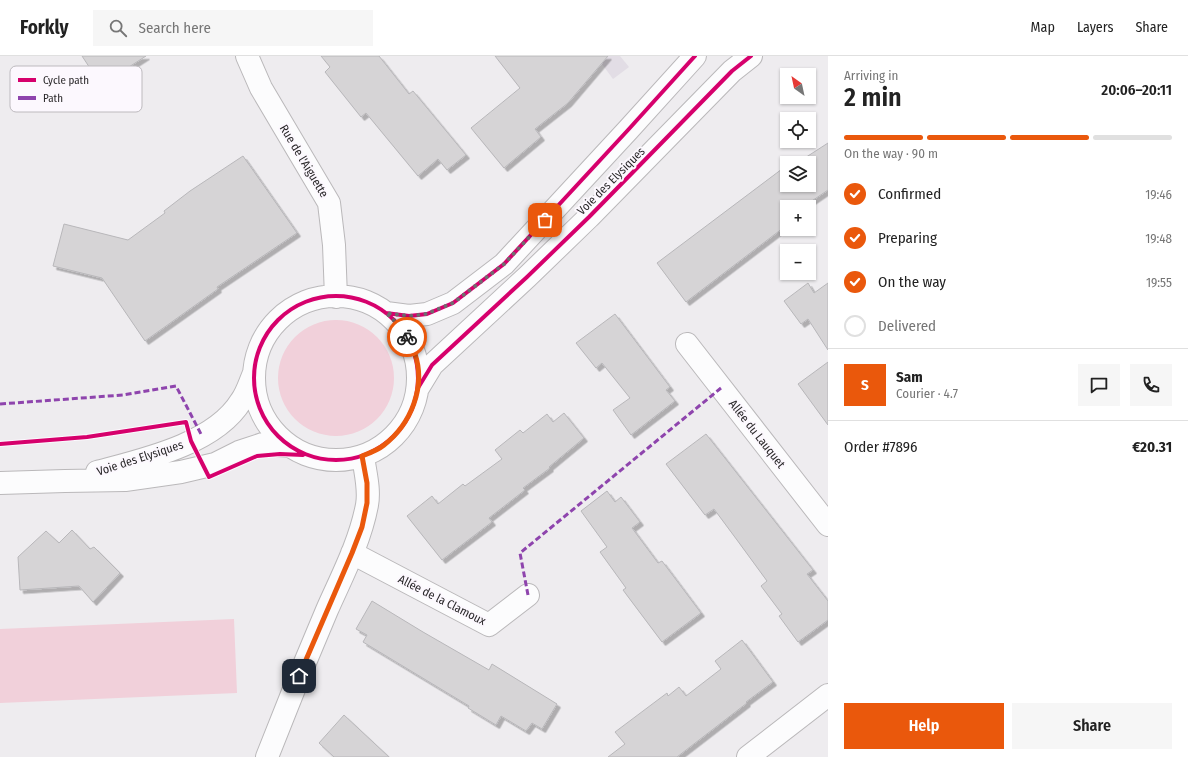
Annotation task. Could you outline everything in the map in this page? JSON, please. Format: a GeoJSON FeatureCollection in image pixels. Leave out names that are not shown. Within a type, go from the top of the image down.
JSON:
{"type":"FeatureCollection","features":[{"type":"Feature","properties":{"kind":"street","name":"Rue de l'Aiguette"},"geometry":{"type":"LineString","coordinates":[[247,56],[261,88],[329,203],[334,245],[336,297]]}},
{"type":"Feature","properties":{"kind":"street","name":"Voie des Elysiques"},"geometry":{"type":"LineString","coordinates":[[386,313],[409,316],[426,314],[453,303],[504,264],[623,136],[694,56]]}},
{"type":"Feature","properties":{"kind":"street","name":"Voie des Elysiques"},"geometry":{"type":"LineString","coordinates":[[418,388],[432,365],[589,217],[732,71],[751,56]]}},
{"type":"Feature","properties":{"kind":"street"},"geometry":{"type":"LineString","coordinates":[[325,297],[346,297],[366,301],[386,313],[402,328],[415,354],[418,370],[418,388],[414,406],[401,429],[384,446],[362,456],[345,460],[323,459],[307,455],[289,446],[274,432],[262,414],[256,397],[254,372],[261,345],[274,325],[288,312],[305,303],[325,297]]}},
{"type":"Feature","properties":{"kind":"street","name":"Allée du Lauquet"},"geometry":{"type":"LineString","coordinates":[[687,344],[828,525]]}},
{"type":"Feature","properties":{"kind":"street","name":"Voie des Elysiques"},"geometry":{"type":"LineString","coordinates":[[65,481],[174,449],[202,436],[224,421],[241,401],[254,372]]}},
{"type":"Feature","properties":{"kind":"street","name":"Voie des Elysiques"},"geometry":{"type":"LineString","coordinates":[[0,483],[125,480],[181,472],[214,464],[239,452],[262,444],[289,446]]}},
{"type":"Feature","properties":{"kind":"street"},"geometry":{"type":"LineString","coordinates":[[267,757],[299,676],[362,527],[367,503],[367,483],[362,456]]}},
{"type":"Feature","properties":{"kind":"street","name":"Allée de la Clamoux"},"geometry":{"type":"LineString","coordinates":[[352,553],[489,625],[528,595]]}},
{"type":"Feature","properties":{"kind":"street"},"geometry":{"type":"LineString","coordinates":[[748,757],[828,695]]}},
{"type":"Feature","properties":{"kind":"shaded area"},"geometry":{"type":"Polygon","coordinates":[[[596,56],[620,56],[629,67],[613,79],[596,56]]]}},
{"type":"Feature","properties":{"kind":"shaded area"},"geometry":{"type":"Polygon","coordinates":[[[336,320],[358,324],[377,337],[390,356],[394,378],[390,400],[377,419],[358,432],[336,436],[314,432],[295,419],[282,400],[278,378],[282,356],[295,337],[314,324],[336,320]]]}},
{"type":"Feature","properties":{"kind":"shaded area"},"geometry":{"type":"Polygon","coordinates":[[[234,619],[237,693],[0,703],[0,629],[234,619]]]}},
{"type":"Feature","properties":{"kind":"building"},"geometry":{"type":"Polygon","coordinates":[[[82,56],[146,56],[130,66],[89,66],[82,56]]]}},
{"type":"Feature","properties":{"kind":"building"},"geometry":{"type":"Polygon","coordinates":[[[321,56],[379,56],[409,94],[413,91],[466,155],[447,170],[438,159],[418,176],[366,113],[361,117],[325,72],[330,67],[321,56]]]}},
{"type":"Feature","properties":{"kind":"building"},"geometry":{"type":"Polygon","coordinates":[[[495,56],[608,56],[568,103],[535,129],[541,137],[504,168],[471,128],[520,88],[495,56]]]}},
{"type":"Feature","properties":{"kind":"building"},"geometry":{"type":"Polygon","coordinates":[[[828,143],[828,190],[813,200],[780,200],[780,230],[686,302],[657,263],[780,171],[780,192],[816,192],[816,156],[808,156],[828,143]]]}},
{"type":"Feature","properties":{"kind":"building"},"geometry":{"type":"Polygon","coordinates":[[[243,156],[297,233],[217,287],[218,289],[145,341],[102,278],[53,266],[64,224],[128,240],[165,213],[164,211],[190,191],[243,156]]]}},
{"type":"Feature","properties":{"kind":"building"},"geometry":{"type":"Polygon","coordinates":[[[808,283],[814,293],[828,283],[828,350],[808,319],[801,324],[784,301],[808,283]]]}},
{"type":"Feature","properties":{"kind":"building"},"geometry":{"type":"Polygon","coordinates":[[[615,314],[670,387],[666,390],[675,401],[631,435],[613,410],[630,398],[602,363],[596,368],[576,343],[615,314]]]}},
{"type":"Feature","properties":{"kind":"building"},"geometry":{"type":"Polygon","coordinates":[[[828,362],[828,425],[798,384],[828,362]]]}},
{"type":"Feature","properties":{"kind":"building"},"geometry":{"type":"Polygon","coordinates":[[[564,413],[584,438],[549,467],[550,468],[523,488],[525,490],[489,518],[492,522],[442,560],[407,516],[432,496],[438,504],[463,484],[465,486],[502,459],[495,450],[520,430],[523,433],[547,414],[553,422],[564,413]]]}},
{"type":"Feature","properties":{"kind":"building"},"geometry":{"type":"Polygon","coordinates":[[[706,434],[813,570],[807,574],[828,601],[828,620],[798,642],[779,616],[782,614],[761,586],[767,581],[737,540],[714,509],[705,515],[666,464],[706,434]]]}},
{"type":"Feature","properties":{"kind":"building"},"geometry":{"type":"Polygon","coordinates":[[[607,491],[615,502],[621,497],[640,522],[632,528],[658,563],[662,561],[701,613],[662,642],[623,590],[626,588],[600,552],[607,547],[581,511],[607,491]]]}},
{"type":"Feature","properties":{"kind":"building"},"geometry":{"type":"Polygon","coordinates":[[[72,530],[90,549],[94,547],[120,573],[93,602],[79,586],[20,590],[18,557],[46,531],[59,543],[72,530]]]}},
{"type":"Feature","properties":{"kind":"building"},"geometry":{"type":"Polygon","coordinates":[[[372,601],[489,670],[492,664],[557,704],[542,729],[532,723],[526,731],[501,716],[496,725],[468,708],[469,706],[363,642],[367,635],[356,629],[372,601]]]}},
{"type":"Feature","properties":{"kind":"building"},"geometry":{"type":"Polygon","coordinates":[[[742,640],[773,682],[677,757],[608,757],[625,744],[615,732],[667,693],[668,696],[679,687],[686,696],[721,669],[715,661],[742,640]]]}},
{"type":"Feature","properties":{"kind":"building"},"geometry":{"type":"Polygon","coordinates":[[[344,715],[389,757],[334,757],[319,743],[344,715]]]}},
{"type":"Feature","properties":{"kind":"marked path"},"geometry":{"type":"LineString","coordinates":[[0,404],[123,395],[176,386],[202,436]]}},
{"type":"Feature","properties":{"kind":"marked path"},"geometry":{"type":"LineString","coordinates":[[528,595],[520,553],[721,388]]}},
{"type":"Feature","properties":{"kind":"cycle path"},"geometry":{"type":"LineString","coordinates":[[386,313],[409,316],[427,314],[453,303],[504,264],[695,56]]}},
{"type":"Feature","properties":{"kind":"cycle path"},"geometry":{"type":"LineString","coordinates":[[418,388],[432,365],[589,217],[732,71],[751,56]]}},
{"type":"Feature","properties":{"kind":"cycle path"},"geometry":{"type":"LineString","coordinates":[[336,296],[360,300],[375,306],[394,320],[408,339],[414,354],[418,378],[414,402],[408,417],[394,436],[375,450],[360,456],[336,460],[312,456],[297,450],[278,436],[264,417],[258,402],[254,378],[258,354],[264,339],[278,320],[297,306],[312,300],[336,296]]}},
{"type":"Feature","properties":{"kind":"cycle path"},"geometry":{"type":"LineString","coordinates":[[0,444],[87,437],[186,422],[191,441],[209,477],[257,456],[280,454],[303,455]]}},
{"type":"Feature","properties":{"kind":"way so far"},"geometry":{"type":"LineString","coordinates":[[407,337],[402,328],[386,313],[409,316],[426,314],[453,303],[504,264],[545,220]]}},
{"type":"Feature","properties":{"kind":"route"},"geometry":{"type":"LineString","coordinates":[[299,676],[362,527],[367,503],[367,483],[362,456],[384,446],[401,429],[414,406],[418,388],[418,370],[415,354],[407,337]]}}]}
